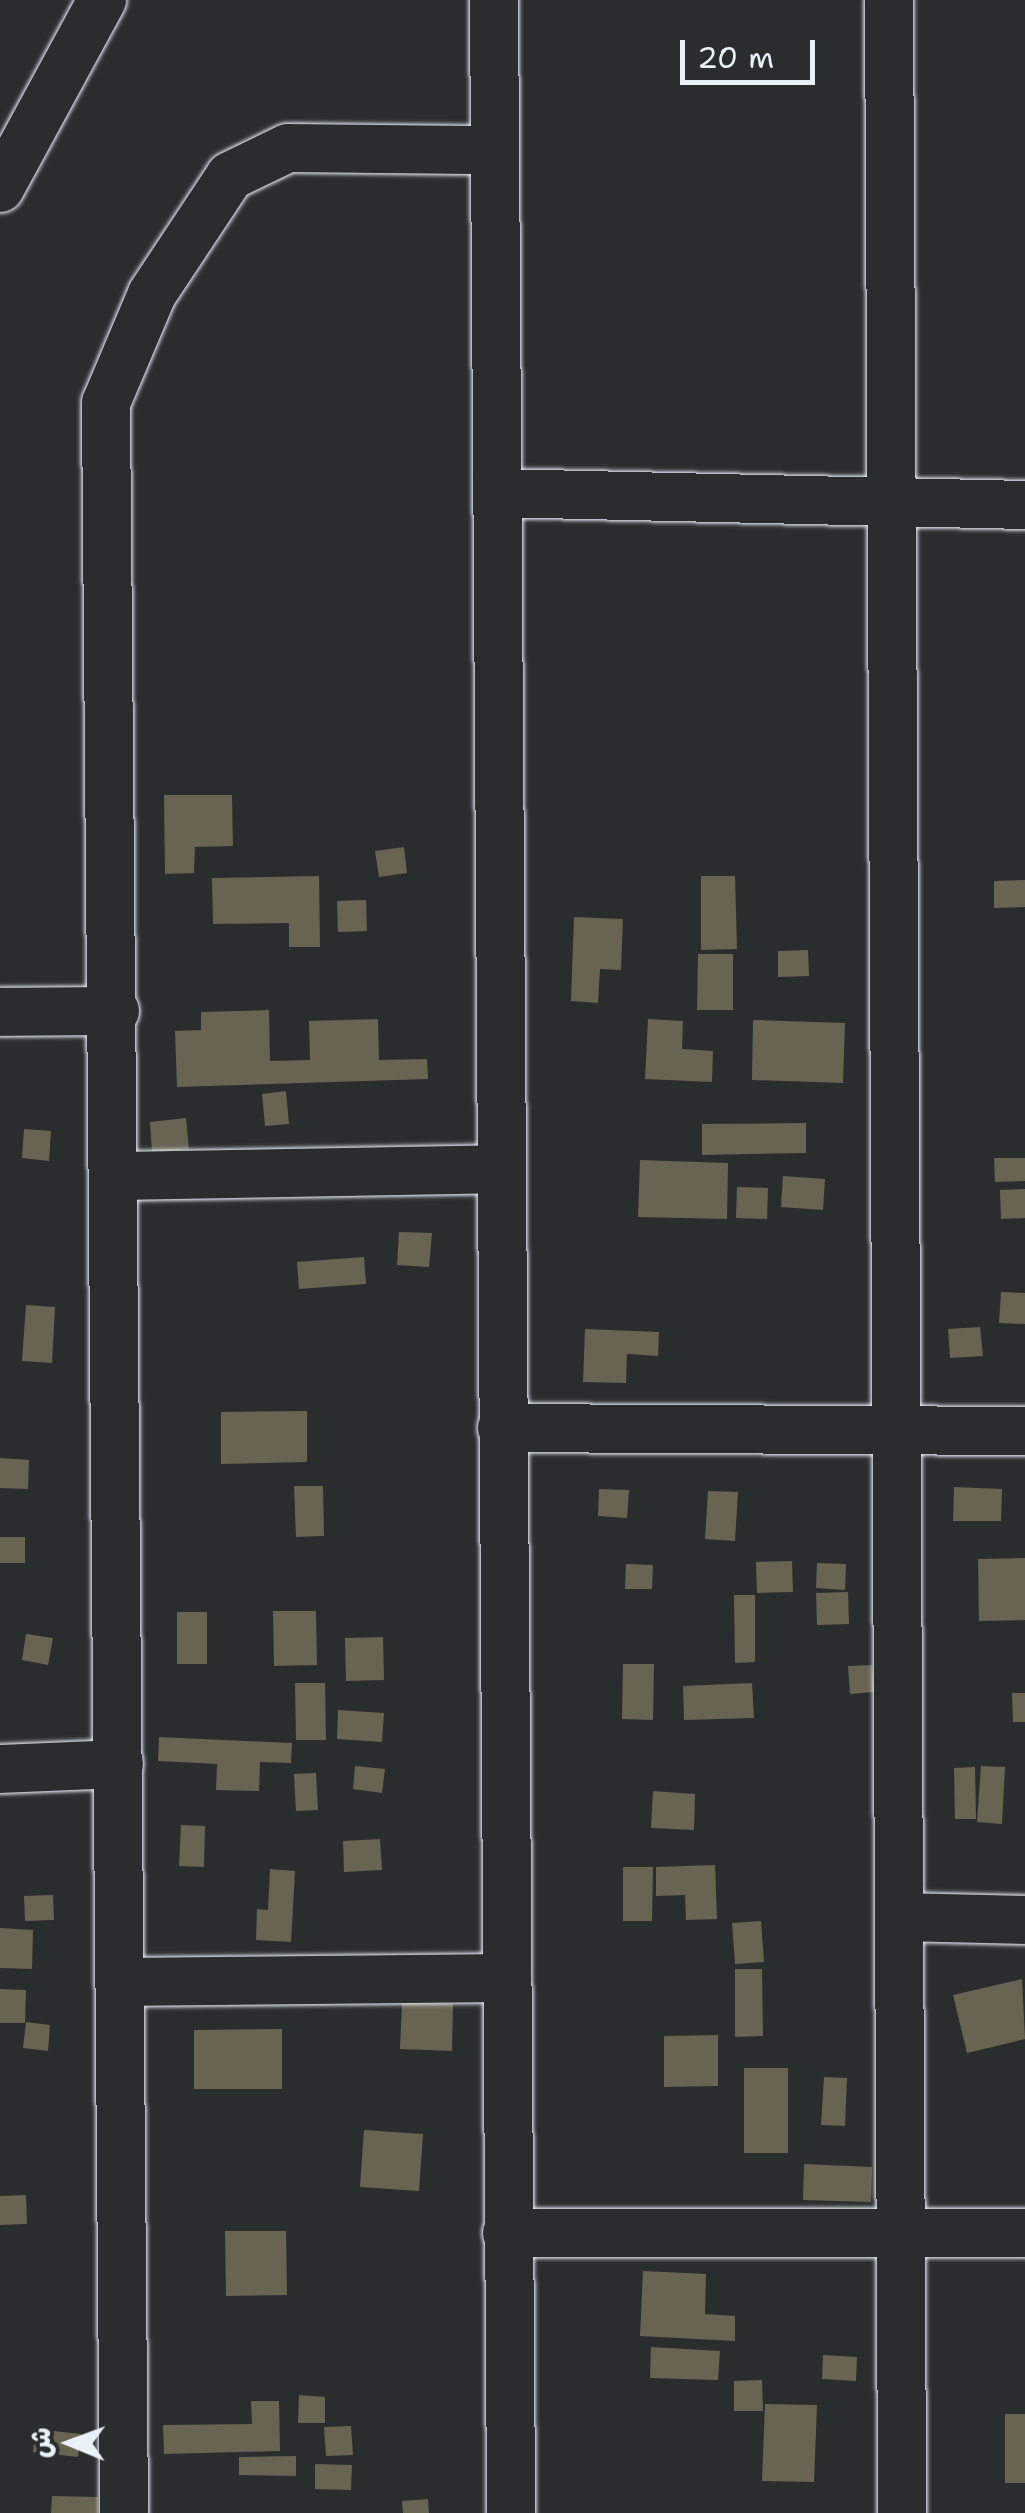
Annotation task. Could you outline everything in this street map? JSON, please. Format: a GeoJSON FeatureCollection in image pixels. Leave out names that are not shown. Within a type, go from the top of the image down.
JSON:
{"type":"FeatureCollection","features":[{"type":"Feature","properties":{"kind":"street"},"geometry":{"type":"LineString","coordinates":[[0,188],[102,0]]}},
{"type":"Feature","properties":{"kind":"street"},"geometry":{"type":"LineString","coordinates":[[494,0],[510,2513]]}},
{"type":"Feature","properties":{"kind":"street"},"geometry":{"type":"LineString","coordinates":[[889,0],[900,1433],[902,2513]]}},
{"type":"Feature","properties":{"kind":"street"},"geometry":{"type":"LineString","coordinates":[[124,2513],[115,1011],[106,403],[152,294],[230,176],[288,148],[494,150]]}},
{"type":"Feature","properties":{"kind":"street"},"geometry":{"type":"LineString","coordinates":[[497,493],[1025,504]]}},
{"type":"Feature","properties":{"kind":"street"},"geometry":{"type":"LineString","coordinates":[[0,1012],[115,1011]]}},
{"type":"Feature","properties":{"kind":"street"},"geometry":{"type":"LineString","coordinates":[[116,1176],[501,1169]]}},
{"type":"Feature","properties":{"kind":"street"},"geometry":{"type":"LineString","coordinates":[[502,1428],[1025,1431]]}},
{"type":"Feature","properties":{"kind":"street"},"geometry":{"type":"LineString","coordinates":[[0,1768],[119,1764]]}},
{"type":"Feature","properties":{"kind":"street"},"geometry":{"type":"LineString","coordinates":[[902,1916],[1025,1920]]}},
{"type":"Feature","properties":{"kind":"street"},"geometry":{"type":"LineString","coordinates":[[120,1982],[506,1978]]}},
{"type":"Feature","properties":{"kind":"street"},"geometry":{"type":"LineString","coordinates":[[507,2233],[1025,2232]]}},
{"type":"Feature","properties":{"kind":"building"},"geometry":{"type":"Polygon","coordinates":[[[164,795],[232,795],[233,846],[195,847],[194,873],[165,874],[164,795]]]}},
{"type":"Feature","properties":{"kind":"building"},"geometry":{"type":"Polygon","coordinates":[[[404,847],[407,873],[379,877],[375,851],[404,847]]]}},
{"type":"Feature","properties":{"kind":"building"},"geometry":{"type":"Polygon","coordinates":[[[319,876],[320,947],[289,947],[289,923],[213,924],[212,878],[319,876]]]}},
{"type":"Feature","properties":{"kind":"building"},"geometry":{"type":"Polygon","coordinates":[[[701,876],[735,876],[737,949],[701,950],[701,876]]]}},
{"type":"Feature","properties":{"kind":"building"},"geometry":{"type":"Polygon","coordinates":[[[1025,880],[1025,907],[994,908],[994,881],[1025,880]]]}},
{"type":"Feature","properties":{"kind":"building"},"geometry":{"type":"Polygon","coordinates":[[[366,900],[367,931],[338,932],[337,901],[366,900]]]}},
{"type":"Feature","properties":{"kind":"building"},"geometry":{"type":"Polygon","coordinates":[[[574,917],[623,919],[621,970],[600,969],[598,1003],[571,1001],[574,917]]]}},
{"type":"Feature","properties":{"kind":"building"},"geometry":{"type":"Polygon","coordinates":[[[808,950],[809,976],[778,977],[778,951],[808,950]]]}},
{"type":"Feature","properties":{"kind":"building"},"geometry":{"type":"Polygon","coordinates":[[[698,954],[733,954],[733,1010],[697,1010],[698,954]]]}},
{"type":"Feature","properties":{"kind":"building"},"geometry":{"type":"Polygon","coordinates":[[[269,1010],[270,1061],[310,1060],[309,1021],[378,1019],[379,1060],[427,1059],[428,1079],[177,1087],[175,1031],[201,1030],[201,1012],[269,1010]]]}},
{"type":"Feature","properties":{"kind":"building"},"geometry":{"type":"Polygon","coordinates":[[[648,1019],[683,1021],[682,1049],[713,1051],[712,1082],[645,1079],[648,1019]]]}},
{"type":"Feature","properties":{"kind":"building"},"geometry":{"type":"Polygon","coordinates":[[[753,1020],[845,1023],[843,1083],[752,1080],[753,1020]]]}},
{"type":"Feature","properties":{"kind":"building"},"geometry":{"type":"Polygon","coordinates":[[[286,1091],[289,1124],[265,1126],[262,1094],[286,1091]]]}},
{"type":"Feature","properties":{"kind":"building"},"geometry":{"type":"Polygon","coordinates":[[[186,1118],[189,1149],[152,1152],[150,1122],[186,1118]]]}},
{"type":"Feature","properties":{"kind":"building"},"geometry":{"type":"Polygon","coordinates":[[[806,1123],[806,1153],[702,1155],[702,1124],[806,1123]]]}},
{"type":"Feature","properties":{"kind":"building"},"geometry":{"type":"Polygon","coordinates":[[[24,1129],[51,1131],[49,1161],[22,1158],[24,1129]]]}},
{"type":"Feature","properties":{"kind":"building"},"geometry":{"type":"Polygon","coordinates":[[[994,1158],[1025,1158],[1025,1181],[995,1182],[994,1158]]]}},
{"type":"Feature","properties":{"kind":"building"},"geometry":{"type":"Polygon","coordinates":[[[640,1160],[728,1163],[727,1219],[638,1217],[640,1160]]]}},
{"type":"Feature","properties":{"kind":"building"},"geometry":{"type":"Polygon","coordinates":[[[783,1176],[825,1179],[823,1210],[781,1207],[783,1176]]]}},
{"type":"Feature","properties":{"kind":"building"},"geometry":{"type":"Polygon","coordinates":[[[737,1187],[768,1188],[767,1219],[736,1218],[737,1187]]]}},
{"type":"Feature","properties":{"kind":"building"},"geometry":{"type":"Polygon","coordinates":[[[1025,1189],[1025,1218],[1001,1219],[1000,1190],[1025,1189]]]}},
{"type":"Feature","properties":{"kind":"building"},"geometry":{"type":"Polygon","coordinates":[[[399,1232],[432,1233],[429,1267],[397,1265],[399,1232]]]}},
{"type":"Feature","properties":{"kind":"building"},"geometry":{"type":"Polygon","coordinates":[[[364,1257],[366,1284],[299,1289],[297,1262],[364,1257]]]}},
{"type":"Feature","properties":{"kind":"building"},"geometry":{"type":"Polygon","coordinates":[[[1001,1292],[1025,1293],[1025,1324],[999,1323],[1001,1292]]]}},
{"type":"Feature","properties":{"kind":"building"},"geometry":{"type":"Polygon","coordinates":[[[26,1305],[55,1307],[52,1363],[22,1361],[26,1305]]]}},
{"type":"Feature","properties":{"kind":"building"},"geometry":{"type":"Polygon","coordinates":[[[980,1327],[983,1356],[950,1358],[948,1329],[980,1327]]]}},
{"type":"Feature","properties":{"kind":"building"},"geometry":{"type":"Polygon","coordinates":[[[585,1329],[659,1332],[658,1356],[627,1354],[626,1383],[583,1382],[585,1329]]]}},
{"type":"Feature","properties":{"kind":"building"},"geometry":{"type":"Polygon","coordinates":[[[307,1411],[307,1462],[221,1464],[221,1412],[307,1411]]]}},
{"type":"Feature","properties":{"kind":"building"},"geometry":{"type":"Polygon","coordinates":[[[0,1458],[29,1460],[28,1489],[0,1488],[0,1458]]]}},
{"type":"Feature","properties":{"kind":"building"},"geometry":{"type":"Polygon","coordinates":[[[294,1486],[323,1486],[324,1536],[296,1537],[294,1486]]]}},
{"type":"Feature","properties":{"kind":"building"},"geometry":{"type":"Polygon","coordinates":[[[954,1487],[1002,1489],[1001,1521],[953,1521],[954,1487]]]}},
{"type":"Feature","properties":{"kind":"building"},"geometry":{"type":"Polygon","coordinates":[[[599,1489],[629,1490],[627,1518],[598,1516],[599,1489]]]}},
{"type":"Feature","properties":{"kind":"building"},"geometry":{"type":"Polygon","coordinates":[[[708,1491],[738,1492],[735,1541],[705,1539],[708,1491]]]}},
{"type":"Feature","properties":{"kind":"building"},"geometry":{"type":"Polygon","coordinates":[[[0,1537],[25,1537],[25,1563],[0,1563],[0,1537]]]}},
{"type":"Feature","properties":{"kind":"building"},"geometry":{"type":"Polygon","coordinates":[[[1025,1558],[1025,1620],[979,1621],[978,1559],[1025,1558]]]}},
{"type":"Feature","properties":{"kind":"building"},"geometry":{"type":"Polygon","coordinates":[[[792,1561],[793,1592],[757,1593],[756,1562],[792,1561]]]}},
{"type":"Feature","properties":{"kind":"building"},"geometry":{"type":"Polygon","coordinates":[[[817,1563],[846,1564],[845,1590],[816,1588],[817,1563]]]}},
{"type":"Feature","properties":{"kind":"building"},"geometry":{"type":"Polygon","coordinates":[[[626,1564],[653,1565],[652,1589],[625,1589],[626,1564]]]}},
{"type":"Feature","properties":{"kind":"building"},"geometry":{"type":"Polygon","coordinates":[[[848,1592],[849,1624],[817,1625],[816,1593],[848,1592]]]}},
{"type":"Feature","properties":{"kind":"building"},"geometry":{"type":"Polygon","coordinates":[[[734,1595],[755,1595],[755,1662],[735,1663],[734,1595]]]}},
{"type":"Feature","properties":{"kind":"building"},"geometry":{"type":"Polygon","coordinates":[[[273,1611],[316,1611],[317,1665],[274,1666],[273,1611]]]}},
{"type":"Feature","properties":{"kind":"building"},"geometry":{"type":"Polygon","coordinates":[[[177,1612],[207,1612],[207,1664],[177,1664],[177,1612]]]}},
{"type":"Feature","properties":{"kind":"building"},"geometry":{"type":"Polygon","coordinates":[[[26,1634],[53,1638],[48,1665],[22,1660],[26,1634]]]}},
{"type":"Feature","properties":{"kind":"building"},"geometry":{"type":"Polygon","coordinates":[[[383,1637],[384,1680],[346,1681],[345,1638],[383,1637]]]}},
{"type":"Feature","properties":{"kind":"building"},"geometry":{"type":"Polygon","coordinates":[[[623,1664],[654,1664],[653,1720],[622,1719],[623,1664]]]}},
{"type":"Feature","properties":{"kind":"building"},"geometry":{"type":"Polygon","coordinates":[[[872,1665],[874,1692],[850,1694],[848,1666],[872,1665]]]}},
{"type":"Feature","properties":{"kind":"building"},"geometry":{"type":"Polygon","coordinates":[[[295,1683],[325,1683],[326,1740],[296,1740],[295,1683]]]}},
{"type":"Feature","properties":{"kind":"building"},"geometry":{"type":"Polygon","coordinates":[[[752,1683],[754,1718],[684,1720],[683,1686],[752,1683]]]}},
{"type":"Feature","properties":{"kind":"building"},"geometry":{"type":"Polygon","coordinates":[[[1012,1693],[1025,1693],[1025,1722],[1013,1722],[1012,1693]]]}},
{"type":"Feature","properties":{"kind":"building"},"geometry":{"type":"Polygon","coordinates":[[[338,1710],[384,1713],[382,1742],[337,1739],[338,1710]]]}},
{"type":"Feature","properties":{"kind":"building"},"geometry":{"type":"Polygon","coordinates":[[[159,1737],[292,1743],[291,1763],[260,1762],[259,1791],[216,1790],[217,1764],[158,1761],[159,1737]]]}},
{"type":"Feature","properties":{"kind":"building"},"geometry":{"type":"Polygon","coordinates":[[[355,1766],[385,1769],[382,1793],[353,1789],[355,1766]]]}},
{"type":"Feature","properties":{"kind":"building"},"geometry":{"type":"Polygon","coordinates":[[[981,1766],[1005,1767],[1002,1824],[977,1822],[981,1766]]]}},
{"type":"Feature","properties":{"kind":"building"},"geometry":{"type":"Polygon","coordinates":[[[975,1767],[976,1819],[955,1819],[954,1768],[975,1767]]]}},
{"type":"Feature","properties":{"kind":"building"},"geometry":{"type":"Polygon","coordinates":[[[316,1773],[318,1810],[296,1811],[294,1774],[316,1773]]]}},
{"type":"Feature","properties":{"kind":"building"},"geometry":{"type":"Polygon","coordinates":[[[653,1791],[695,1794],[694,1830],[651,1828],[653,1791]]]}},
{"type":"Feature","properties":{"kind":"building"},"geometry":{"type":"Polygon","coordinates":[[[181,1825],[205,1826],[204,1867],[179,1866],[181,1825]]]}},
{"type":"Feature","properties":{"kind":"building"},"geometry":{"type":"Polygon","coordinates":[[[380,1839],[382,1870],[344,1872],[343,1841],[380,1839]]]}},
{"type":"Feature","properties":{"kind":"building"},"geometry":{"type":"Polygon","coordinates":[[[715,1865],[717,1919],[686,1920],[685,1895],[656,1896],[656,1867],[715,1865]]]}},
{"type":"Feature","properties":{"kind":"building"},"geometry":{"type":"Polygon","coordinates":[[[623,1867],[653,1867],[652,1921],[623,1921],[623,1867]]]}},
{"type":"Feature","properties":{"kind":"building"},"geometry":{"type":"Polygon","coordinates":[[[270,1869],[295,1871],[291,1942],[256,1940],[257,1909],[268,1910],[270,1869]]]}},
{"type":"Feature","properties":{"kind":"building"},"geometry":{"type":"Polygon","coordinates":[[[53,1895],[54,1920],[25,1921],[24,1896],[53,1895]]]}},
{"type":"Feature","properties":{"kind":"building"},"geometry":{"type":"Polygon","coordinates":[[[761,1921],[764,1962],[735,1964],[732,1923],[761,1921]]]}},
{"type":"Feature","properties":{"kind":"building"},"geometry":{"type":"Polygon","coordinates":[[[0,1928],[33,1930],[32,1969],[0,1968],[0,1928]]]}},
{"type":"Feature","properties":{"kind":"building"},"geometry":{"type":"Polygon","coordinates":[[[735,1969],[762,1969],[763,2036],[735,2037],[735,1969]]]}},
{"type":"Feature","properties":{"kind":"building"},"geometry":{"type":"Polygon","coordinates":[[[1022,1979],[1025,2039],[967,2053],[953,1995],[1022,1979]]]}},
{"type":"Feature","properties":{"kind":"building"},"geometry":{"type":"Polygon","coordinates":[[[0,1989],[26,1990],[25,2023],[0,2023],[0,1989]]]}},
{"type":"Feature","properties":{"kind":"building"},"geometry":{"type":"Polygon","coordinates":[[[402,2003],[453,2004],[452,2051],[400,2049],[402,2003]]]}},
{"type":"Feature","properties":{"kind":"building"},"geometry":{"type":"Polygon","coordinates":[[[26,2022],[50,2025],[48,2051],[23,2048],[26,2022]]]}},
{"type":"Feature","properties":{"kind":"building"},"geometry":{"type":"Polygon","coordinates":[[[282,2029],[282,2089],[194,2089],[194,2030],[282,2029]]]}},
{"type":"Feature","properties":{"kind":"building"},"geometry":{"type":"Polygon","coordinates":[[[718,2035],[718,2086],[664,2087],[664,2036],[718,2035]]]}},
{"type":"Feature","properties":{"kind":"building"},"geometry":{"type":"Polygon","coordinates":[[[744,2068],[788,2068],[788,2153],[744,2153],[744,2068]]]}},
{"type":"Feature","properties":{"kind":"building"},"geometry":{"type":"Polygon","coordinates":[[[824,2077],[847,2078],[845,2126],[821,2125],[824,2077]]]}},
{"type":"Feature","properties":{"kind":"building"},"geometry":{"type":"Polygon","coordinates":[[[364,2130],[423,2134],[419,2191],[360,2187],[364,2130]]]}},
{"type":"Feature","properties":{"kind":"building"},"geometry":{"type":"Polygon","coordinates":[[[804,2164],[872,2167],[871,2202],[803,2200],[804,2164]]]}},
{"type":"Feature","properties":{"kind":"building"},"geometry":{"type":"Polygon","coordinates":[[[26,2195],[27,2224],[0,2225],[0,2196],[26,2195]]]}},
{"type":"Feature","properties":{"kind":"building"},"geometry":{"type":"Polygon","coordinates":[[[225,2231],[286,2231],[287,2295],[226,2296],[225,2231]]]}},
{"type":"Feature","properties":{"kind":"building"},"geometry":{"type":"Polygon","coordinates":[[[643,2271],[706,2274],[705,2314],[735,2316],[735,2341],[640,2336],[643,2271]]]}},
{"type":"Feature","properties":{"kind":"building"},"geometry":{"type":"Polygon","coordinates":[[[651,2347],[720,2351],[718,2380],[650,2378],[651,2347]]]}},
{"type":"Feature","properties":{"kind":"building"},"geometry":{"type":"Polygon","coordinates":[[[823,2355],[857,2357],[856,2381],[822,2379],[823,2355]]]}},
{"type":"Feature","properties":{"kind":"building"},"geometry":{"type":"Polygon","coordinates":[[[762,2380],[763,2411],[734,2411],[734,2381],[762,2380]]]}},
{"type":"Feature","properties":{"kind":"building"},"geometry":{"type":"Polygon","coordinates":[[[299,2395],[325,2397],[325,2423],[298,2423],[299,2395]]]}},
{"type":"Feature","properties":{"kind":"building"},"geometry":{"type":"Polygon","coordinates":[[[251,2401],[279,2401],[280,2451],[164,2454],[163,2425],[252,2424],[251,2401]]]}},
{"type":"Feature","properties":{"kind":"building"},"geometry":{"type":"Polygon","coordinates":[[[765,2404],[817,2405],[814,2482],[762,2481],[765,2404]]]}},
{"type":"Feature","properties":{"kind":"building"},"geometry":{"type":"Polygon","coordinates":[[[1005,2414],[1025,2414],[1025,2483],[1005,2483],[1005,2414]]]}},
{"type":"Feature","properties":{"kind":"building"},"geometry":{"type":"Polygon","coordinates":[[[351,2426],[353,2455],[326,2456],[324,2427],[351,2426]]]}},
{"type":"Feature","properties":{"kind":"building"},"geometry":{"type":"Polygon","coordinates":[[[35,2429],[81,2434],[78,2457],[33,2452],[35,2429]]]}},
{"type":"Feature","properties":{"kind":"building"},"geometry":{"type":"Polygon","coordinates":[[[296,2456],[296,2476],[239,2475],[239,2457],[296,2456]]]}},
{"type":"Feature","properties":{"kind":"building"},"geometry":{"type":"Polygon","coordinates":[[[315,2464],[352,2465],[351,2490],[315,2489],[315,2464]]]}},
{"type":"Feature","properties":{"kind":"building"},"geometry":{"type":"Polygon","coordinates":[[[52,2496],[98,2497],[98,2513],[51,2513],[52,2496]]]}},
{"type":"Feature","properties":{"kind":"building"},"geometry":{"type":"Polygon","coordinates":[[[428,2499],[429,2513],[403,2513],[402,2501],[428,2499]]]}}]}
